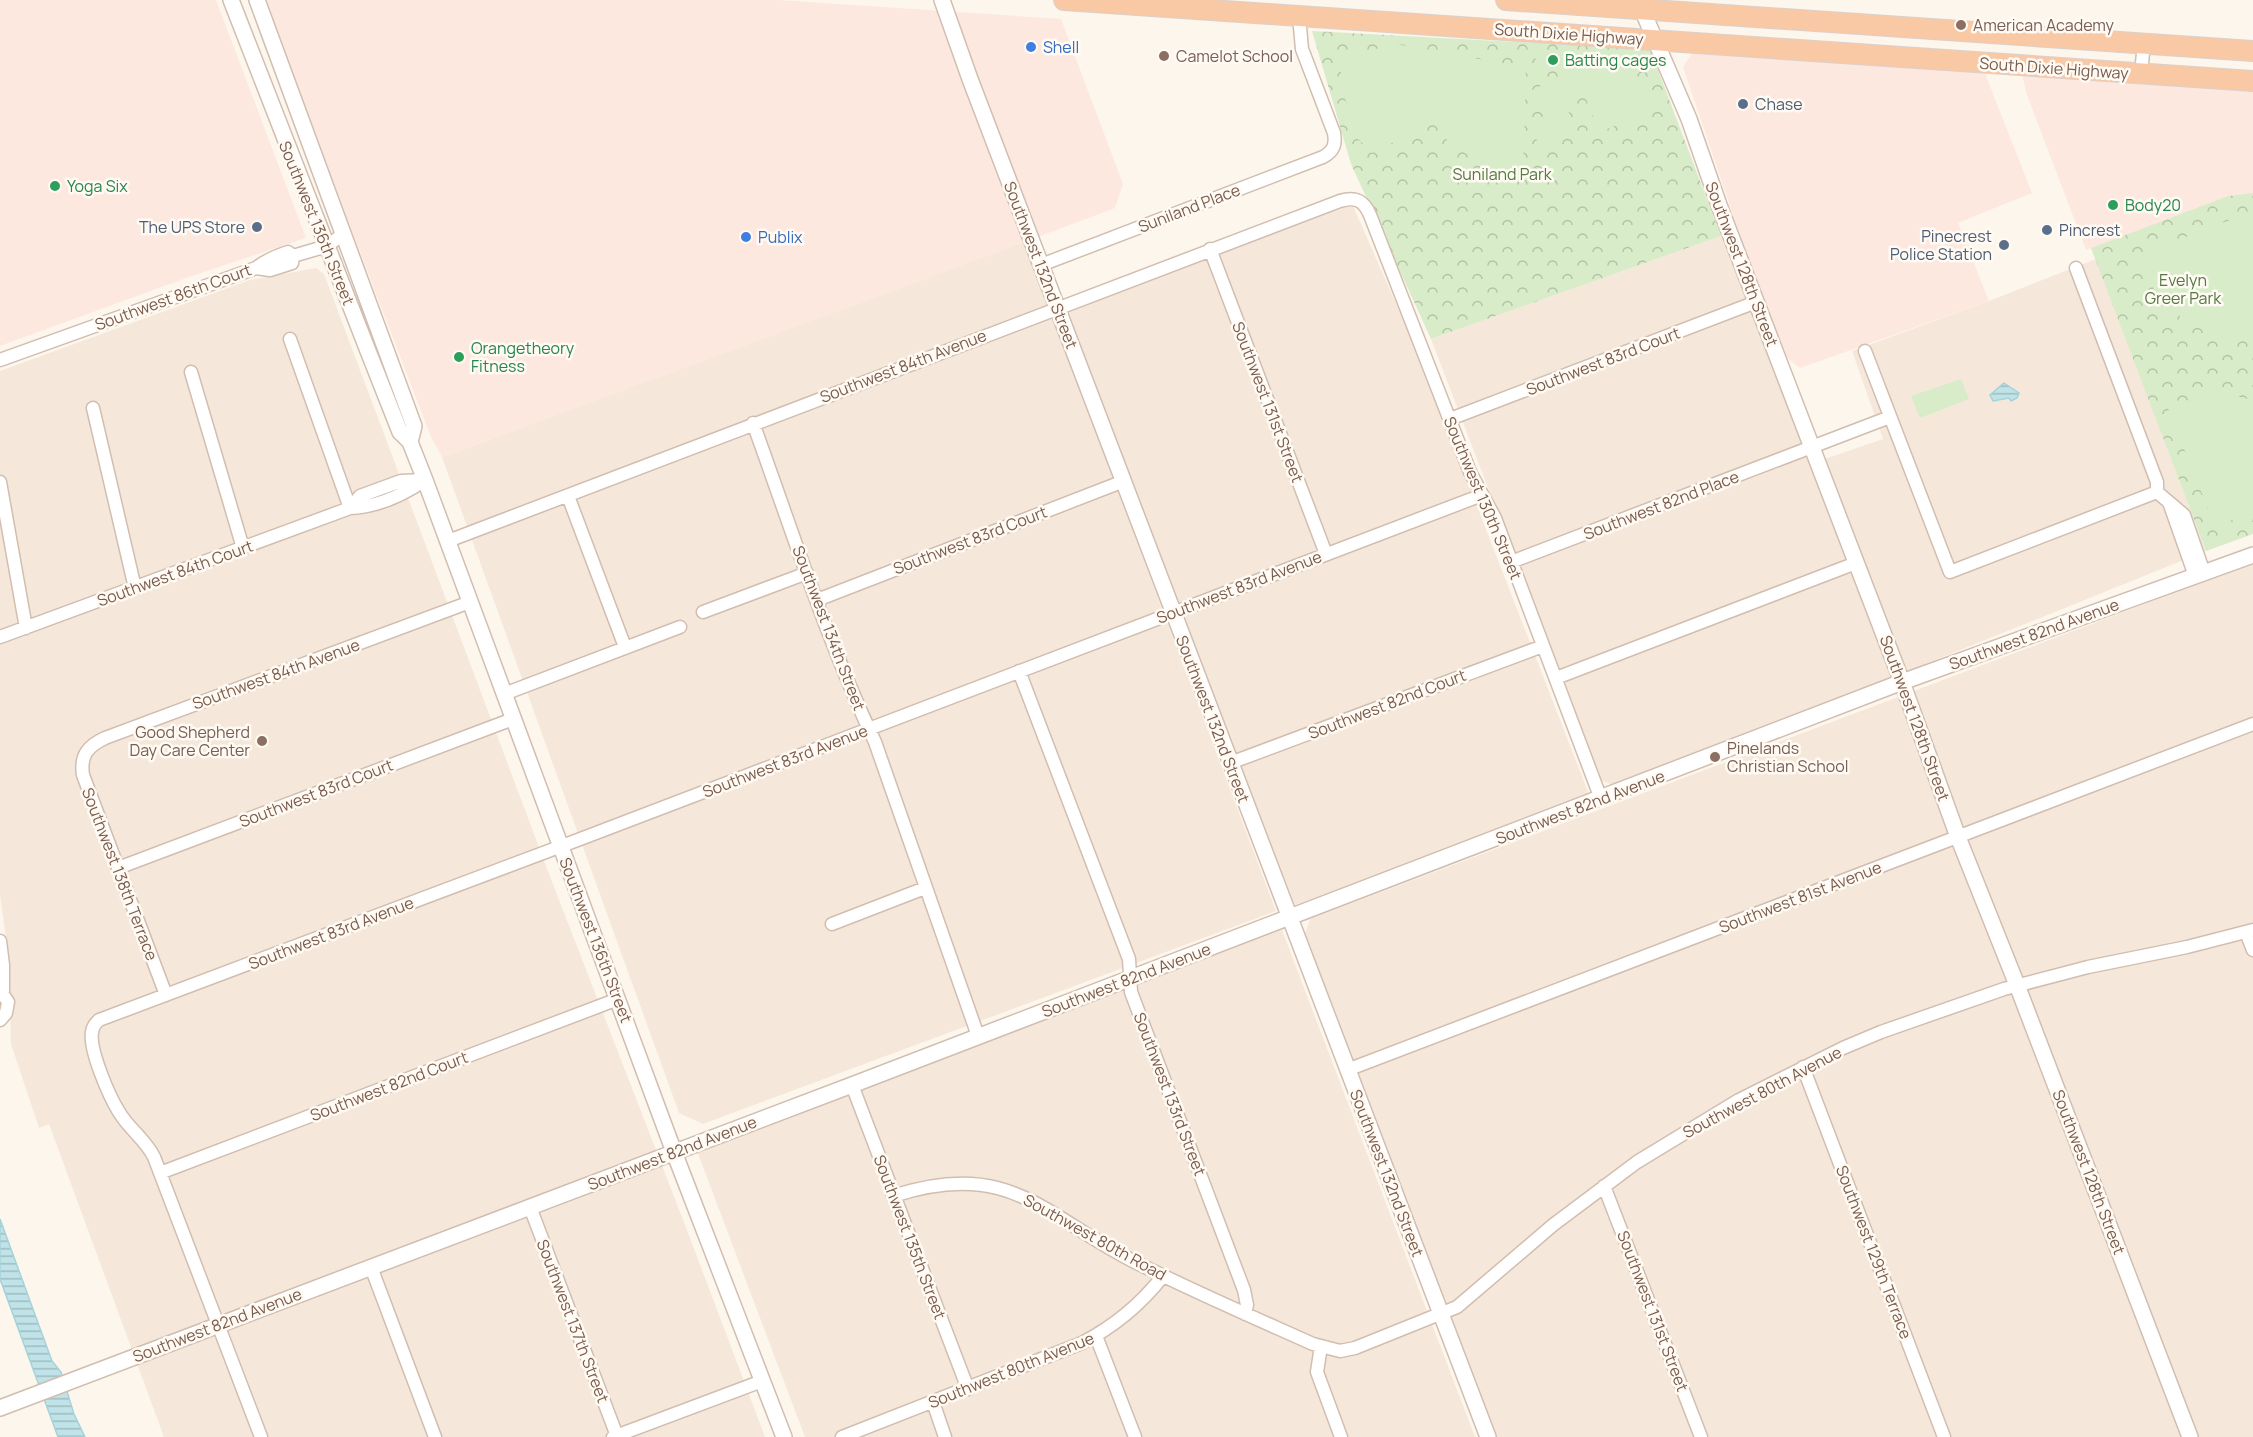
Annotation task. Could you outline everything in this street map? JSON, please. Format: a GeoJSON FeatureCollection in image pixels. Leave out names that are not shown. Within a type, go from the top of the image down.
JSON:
{"type":"FeatureCollection","features":[{"type":"Feature","properties":{"kind":"highway","name":"South Dixie Highway"},"geometry":{"type":"LineString","coordinates":[[1064,0],[1299,8],[1656,40],[2253,81]]}},
{"type":"Feature","properties":{"kind":"highway","name":"South Dixie Highway"},"geometry":{"type":"LineString","coordinates":[[1506,0],[1640,5],[1899,27],[2253,51]]}},
{"type":"Feature","properties":{"kind":"highway"},"geometry":{"type":"LineString","coordinates":[[1897,57],[1899,27]]}},
{"type":"Feature","properties":{"kind":"street","name":"Southwest 136th Street"},"geometry":{"type":"LineString","coordinates":[[231,0],[400,432],[410,442],[425,480],[674,1152],[784,1437]]}},
{"type":"Feature","properties":{"kind":"street","name":"Southwest 136th Street"},"geometry":{"type":"LineString","coordinates":[[257,0],[414,426],[410,442]]}},
{"type":"Feature","properties":{"kind":"street","name":"Southwest 132nd Street"},"geometry":{"type":"LineString","coordinates":[[942,0],[1057,308],[1488,1437]]}},
{"type":"Feature","properties":{"kind":"street","name":"Southwest 128th Street"},"geometry":{"type":"LineString","coordinates":[[1640,5],[1689,119],[1959,837],[2190,1437]]}},
{"type":"Feature","properties":{"kind":"street","name":"Suniland Place"},"geometry":{"type":"LineString","coordinates":[[1041,265],[1323,157],[1334,148],[1334,133],[1302,49],[1299,8]]}},
{"type":"Feature","properties":{"kind":"street"},"geometry":{"type":"LineString","coordinates":[[2141,73],[2144,43]]}},
{"type":"Feature","properties":{"kind":"street","name":"Southwest 84th Avenue"},"geometry":{"type":"LineString","coordinates":[[448,541],[1210,249],[1340,201],[1350,198],[1360,201]]}},
{"type":"Feature","properties":{"kind":"street","name":"Southwest 130th Street"},"geometry":{"type":"LineString","coordinates":[[1360,201],[1370,215],[1470,472],[1495,518],[1601,799]]}},
{"type":"Feature","properties":{"kind":"street"},"geometry":{"type":"LineString","coordinates":[[327,246],[342,235]]}},
{"type":"Feature","properties":{"kind":"street","name":"Southwest 86th Court"},"geometry":{"type":"LineString","coordinates":[[0,360],[256,268],[270,270],[292,263],[293,256],[327,246]]}},
{"type":"Feature","properties":{"kind":"street","name":"Southwest 131st Street"},"geometry":{"type":"LineString","coordinates":[[1210,249],[1326,554]]}},
{"type":"Feature","properties":{"kind":"street"},"geometry":{"type":"LineString","coordinates":[[2076,268],[2157,482],[2157,492],[2184,515],[2200,574]]}},
{"type":"Feature","properties":{"kind":"street","name":"Southwest 83rd Court"},"geometry":{"type":"LineString","coordinates":[[1450,419],[1756,302]]}},
{"type":"Feature","properties":{"kind":"street"},"geometry":{"type":"LineString","coordinates":[[290,339],[350,508]]}},
{"type":"Feature","properties":{"kind":"street"},"geometry":{"type":"LineString","coordinates":[[1865,351],[1950,572],[2157,492]]}},
{"type":"Feature","properties":{"kind":"street"},"geometry":{"type":"LineString","coordinates":[[191,372],[243,548]]}},
{"type":"Feature","properties":{"kind":"street"},"geometry":{"type":"LineString","coordinates":[[93,408],[135,588]]}},
{"type":"Feature","properties":{"kind":"street","name":"Southwest 82nd Place"},"geometry":{"type":"LineString","coordinates":[[1511,562],[1890,417]]}},
{"type":"Feature","properties":{"kind":"street","name":"Southwest 134th Street"},"geometry":{"type":"LineString","coordinates":[[753,423],[816,600],[869,729],[978,1036]]}},
{"type":"Feature","properties":{"kind":"street","name":"Southwest 84th Court"},"geometry":{"type":"LineString","coordinates":[[0,637],[350,508],[360,496],[401,481],[425,480]]}},
{"type":"Feature","properties":{"kind":"street","name":"Southwest 83rd Court"},"geometry":{"type":"LineString","coordinates":[[816,600],[1124,481]]}},
{"type":"Feature","properties":{"kind":"street"},"geometry":{"type":"LineString","coordinates":[[0,482],[26,628]]}},
{"type":"Feature","properties":{"kind":"street","name":"Southwest 83rd Avenue"},"geometry":{"type":"LineString","coordinates":[[160,1173],[149,1148],[125,1121],[113,1100],[94,1049],[92,1030],[94,1024],[104,1017],[561,847],[1482,495]]}},
{"type":"Feature","properties":{"kind":"street"},"geometry":{"type":"LineString","coordinates":[[568,496],[625,647]]}},
{"type":"Feature","properties":{"kind":"street","name":"Southwest 82nd Avenue"},"geometry":{"type":"LineString","coordinates":[[0,1408],[852,1085],[1902,682],[2253,555]]}},
{"type":"Feature","properties":{"kind":"street"},"geometry":{"type":"LineString","coordinates":[[1556,678],[1856,563]]}},
{"type":"Feature","properties":{"kind":"street"},"geometry":{"type":"LineString","coordinates":[[703,612],[807,573]]}},
{"type":"Feature","properties":{"kind":"street","name":"Southwest 84th Avenue"},"geometry":{"type":"LineString","coordinates":[[85,752],[93,744],[105,738],[470,602]]}},
{"type":"Feature","properties":{"kind":"street"},"geometry":{"type":"LineString","coordinates":[[504,694],[680,627]]}},
{"type":"Feature","properties":{"kind":"street","name":"Southwest 82nd Court"},"geometry":{"type":"LineString","coordinates":[[1230,763],[1543,646]]}},
{"type":"Feature","properties":{"kind":"street","name":"Southwest 133rd Street"},"geometry":{"type":"LineString","coordinates":[[1019,671],[1129,959],[1131,992],[1244,1290],[1247,1305],[1245,1314]]}},
{"type":"Feature","properties":{"kind":"street","name":"Southwest 83rd Court"},"geometry":{"type":"LineString","coordinates":[[118,868],[513,719]]}},
{"type":"Feature","properties":{"kind":"street","name":"Southwest 81st Avenue"},"geometry":{"type":"LineString","coordinates":[[1347,1070],[2253,724]]}},
{"type":"Feature","properties":{"kind":"street","name":"Southwest 138th Terrace"},"geometry":{"type":"LineString","coordinates":[[85,752],[82,762],[83,775],[166,995]]}},
{"type":"Feature","properties":{"kind":"street"},"geometry":{"type":"LineString","coordinates":[[832,924],[925,888]]}},
{"type":"Feature","properties":{"kind":"street"},"geometry":{"type":"LineString","coordinates":[[2250,931],[2253,950]]}},
{"type":"Feature","properties":{"kind":"street","name":"Southwest 80th Avenue"},"geometry":{"type":"LineString","coordinates":[[1321,1346],[1340,1351],[1355,1348],[1457,1307],[1517,1254],[1604,1186],[1680,1135],[1739,1100],[1871,1036],[2017,985],[2250,931]]}},
{"type":"Feature","properties":{"kind":"street"},"geometry":{"type":"LineString","coordinates":[[0,941],[3,965],[1,990],[6,996],[8,1008],[0,1020]]}},
{"type":"Feature","properties":{"kind":"street","name":"Southwest 82nd Court"},"geometry":{"type":"LineString","coordinates":[[160,1173],[618,999]]}},
{"type":"Feature","properties":{"kind":"street","name":"Southwest 129th Terrace"},"geometry":{"type":"LineString","coordinates":[[1803,1067],[1944,1437]]}},
{"type":"Feature","properties":{"kind":"street","name":"Southwest 135th Street"},"geometry":{"type":"LineString","coordinates":[[852,1085],[968,1389]]}},
{"type":"Feature","properties":{"kind":"street"},"geometry":{"type":"LineString","coordinates":[[160,1173],[261,1437]]}},
{"type":"Feature","properties":{"kind":"street","name":"Southwest 80th Road"},"geometry":{"type":"LineString","coordinates":[[893,1196],[922,1188],[955,1183],[1003,1189],[1048,1209],[1121,1254],[1163,1276],[1321,1346]]}},
{"type":"Feature","properties":{"kind":"street","name":"Southwest 131st Street"},"geometry":{"type":"LineString","coordinates":[[1604,1186],[1701,1437]]}},
{"type":"Feature","properties":{"kind":"street","name":"Southwest 137th Street"},"geometry":{"type":"LineString","coordinates":[[530,1207],[615,1436]]}},
{"type":"Feature","properties":{"kind":"street"},"geometry":{"type":"LineString","coordinates":[[371,1267],[435,1437]]}},
{"type":"Feature","properties":{"kind":"street","name":"Southwest 80th Avenue"},"geometry":{"type":"LineString","coordinates":[[842,1437],[1068,1350],[1096,1336],[1138,1303],[1163,1276]]}},
{"type":"Feature","properties":{"kind":"street"},"geometry":{"type":"LineString","coordinates":[[1096,1336],[1135,1437]]}},
{"type":"Feature","properties":{"kind":"street"},"geometry":{"type":"LineString","coordinates":[[1321,1346],[1317,1372],[1341,1437]]}},
{"type":"Feature","properties":{"kind":"street"},"geometry":{"type":"LineString","coordinates":[[615,1436],[762,1381]]}},
{"type":"Feature","properties":{"kind":"street"},"geometry":{"type":"LineString","coordinates":[[933,1402],[945,1437]]}},
{"type":"Feature","properties":{"kind":"shaded area"},"geometry":{"type":"Polygon","coordinates":[[[0,0],[216,0],[306,238],[189,277],[0,346],[0,0]]]}},
{"type":"Feature","properties":{"kind":"shaded area"},"geometry":{"type":"Polygon","coordinates":[[[267,0],[778,0],[1061,19],[1123,184],[1115,208],[442,457],[431,437],[345,213],[267,0]]]}},
{"type":"Feature","properties":{"kind":"shaded area"},"geometry":{"type":"Polygon","coordinates":[[[1693,52],[1984,71],[2032,193],[1958,223],[1989,301],[1800,368],[1786,357],[1751,268],[1683,67],[1693,52]]]}},
{"type":"Feature","properties":{"kind":"shaded area"},"geometry":{"type":"Polygon","coordinates":[[[2022,74],[2253,90],[2253,193],[2228,196],[2086,250],[2027,95],[2022,74]]]}},
{"type":"Feature","properties":{"kind":"shaded area"},"geometry":{"type":"Polygon","coordinates":[[[1353,206],[1416,349],[1590,797],[1295,905],[1065,313],[1353,206]]]}},
{"type":"Feature","properties":{"kind":"shaded area"},"geometry":{"type":"Polygon","coordinates":[[[1721,236],[1810,464],[1883,439],[1852,351],[2096,259],[2206,551],[1616,786],[1600,780],[1431,339],[1721,236]]]}},
{"type":"Feature","properties":{"kind":"shaded area"},"geometry":{"type":"Polygon","coordinates":[[[1024,242],[1276,911],[703,1124],[679,1113],[442,457],[1024,242]]]}},
{"type":"Feature","properties":{"kind":"shaded area"},"geometry":{"type":"Polygon","coordinates":[[[316,268],[324,274],[549,874],[765,1437],[164,1437],[49,1124],[39,1128],[11,1044],[9,960],[0,895],[0,371],[250,280],[316,268]]]}},
{"type":"Feature","properties":{"kind":"shaded area"},"geometry":{"type":"Polygon","coordinates":[[[2253,563],[2253,1437],[1497,1437],[1304,937],[1310,919],[2253,563]]]}},
{"type":"Feature","properties":{"kind":"shaded area"},"geometry":{"type":"Polygon","coordinates":[[[1282,930],[1475,1437],[805,1437],[697,1151],[1282,930]]]}},
{"type":"Feature","properties":{"kind":"green space","name":"Suniland Park"},"geometry":{"type":"Polygon","coordinates":[[[1312,31],[1650,49],[1721,236],[1431,339],[1351,164],[1312,31]]]}},
{"type":"Feature","properties":{"kind":"green space"},"geometry":{"type":"Polygon","coordinates":[[[1402,45],[1523,67],[1526,74],[1523,172],[1495,168],[1476,160],[1448,142],[1430,109],[1404,135],[1372,153],[1353,134],[1341,78],[1341,57],[1348,53],[1402,45]]]}},
{"type":"Feature","properties":{"kind":"green space","name":"Batting cages"},"geometry":{"type":"Polygon","coordinates":[[[1536,52],[1572,54],[1571,68],[1535,65],[1536,52]]]}},
{"type":"Feature","properties":{"kind":"green space"},"geometry":{"type":"Polygon","coordinates":[[[1603,66],[1622,70],[1639,79],[1651,93],[1660,110],[1601,131],[1598,129],[1575,71],[1603,66]]]}},
{"type":"Feature","properties":{"kind":"green space"},"geometry":{"type":"Polygon","coordinates":[[[1567,72],[1579,94],[1543,113],[1531,91],[1567,72]]]}},
{"type":"Feature","properties":{"kind":"green space"},"geometry":{"type":"Polygon","coordinates":[[[1565,106],[1577,127],[1540,146],[1529,125],[1565,106]]]}},
{"type":"Feature","properties":{"kind":"green space","name":"Evelyn Greer Park"},"geometry":{"type":"Polygon","coordinates":[[[2253,193],[2253,534],[2206,551],[2091,248],[2228,196],[2253,193]]]}},
{"type":"Feature","properties":{"kind":"green space"},"geometry":{"type":"Polygon","coordinates":[[[2253,213],[2253,341],[2214,334],[2181,317],[2155,290],[2136,256],[2253,213]]]}},
{"type":"Feature","properties":{"kind":"green space"},"geometry":{"type":"Polygon","coordinates":[[[1961,379],[1969,399],[1920,418],[1911,396],[1961,379]]]}},
{"type":"Feature","properties":{"kind":"green space"},"geometry":{"type":"Polygon","coordinates":[[[2208,395],[2230,395],[2253,400],[2253,512],[2222,524],[2212,519],[2167,406],[2208,395]]]}},
{"type":"Feature","properties":{"kind":"water"},"geometry":{"type":"Polygon","coordinates":[[[2004,383],[2019,393],[2017,398],[2011,401],[2009,398],[1993,401],[1990,395],[2004,383]]]}},
{"type":"Feature","properties":{"kind":"water"},"geometry":{"type":"Polygon","coordinates":[[[0,1219],[52,1361],[61,1372],[74,1414],[85,1437],[58,1437],[0,1279],[0,1219]]]}},
{"type":"Feature","properties":{"kind":"place","name":"American Academy"},"geometry":{"type":"Point","coordinates":[1961,25]}},
{"type":"Feature","properties":{"kind":"place","name":"Shell"},"geometry":{"type":"Point","coordinates":[1031,47]}},
{"type":"Feature","properties":{"kind":"place","name":"Camelot School"},"geometry":{"type":"Point","coordinates":[1164,56]}},
{"type":"Feature","properties":{"kind":"place","name":"Batting cages"},"geometry":{"type":"Point","coordinates":[1553,60]}},
{"type":"Feature","properties":{"kind":"place","name":"Chase"},"geometry":{"type":"Point","coordinates":[1743,104]}},
{"type":"Feature","properties":{"kind":"place","name":"Yoga Six"},"geometry":{"type":"Point","coordinates":[55,186]}},
{"type":"Feature","properties":{"kind":"place","name":"Body20"},"geometry":{"type":"Point","coordinates":[2113,205]}},
{"type":"Feature","properties":{"kind":"place","name":"The UPS Store"},"geometry":{"type":"Point","coordinates":[257,227]}},
{"type":"Feature","properties":{"kind":"place","name":"Pincrest"},"geometry":{"type":"Point","coordinates":[2047,230]}},
{"type":"Feature","properties":{"kind":"place","name":"Publix"},"geometry":{"type":"Point","coordinates":[746,237]}},
{"type":"Feature","properties":{"kind":"place","name":"Pinecrest Police Station"},"geometry":{"type":"Point","coordinates":[2004,245]}},
{"type":"Feature","properties":{"kind":"place","name":"Orangetheory Fitness"},"geometry":{"type":"Point","coordinates":[459,357]}},
{"type":"Feature","properties":{"kind":"place","name":"Good Shepherd Day Care Center"},"geometry":{"type":"Point","coordinates":[262,741]}},
{"type":"Feature","properties":{"kind":"place","name":"Pinelands Christian School"},"geometry":{"type":"Point","coordinates":[1715,757]}}]}
